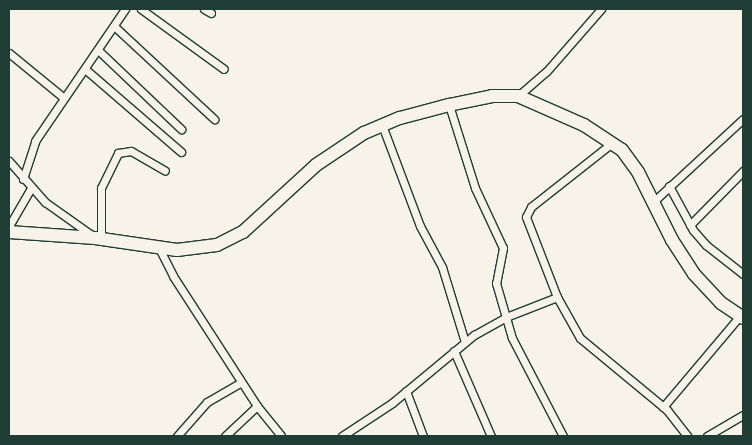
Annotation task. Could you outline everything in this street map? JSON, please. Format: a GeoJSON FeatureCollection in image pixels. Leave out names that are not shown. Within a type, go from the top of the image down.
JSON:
{"type":"FeatureCollection","features":[{"type":"Feature","properties":{"kind":"highway"},"geometry":{"type":"LineString","coordinates":[[9,232],[98,238],[159,248],[191,250],[231,239],[316,165],[382,125],[449,105],[492,96],[518,96],[567,116],[613,142],[630,160],[694,274],[721,303],[742,317]]}},
{"type":"Feature","properties":{"kind":"street"},"geometry":{"type":"LineString","coordinates":[[24,179],[35,141],[125,9]]}},
{"type":"Feature","properties":{"kind":"street"},"geometry":{"type":"LineString","coordinates":[[141,9],[224,68]]}},
{"type":"Feature","properties":{"kind":"street"},"geometry":{"type":"LineString","coordinates":[[518,96],[553,65],[601,9]]}},
{"type":"Feature","properties":{"kind":"street"},"geometry":{"type":"LineString","coordinates":[[114,26],[214,119]]}},
{"type":"Feature","properties":{"kind":"street"},"geometry":{"type":"LineString","coordinates":[[98,50],[181,129]]}},
{"type":"Feature","properties":{"kind":"street"},"geometry":{"type":"LineString","coordinates":[[9,52],[64,98]]}},
{"type":"Feature","properties":{"kind":"street"},"geometry":{"type":"LineString","coordinates":[[85,69],[181,152]]}},
{"type":"Feature","properties":{"kind":"street"},"geometry":{"type":"LineString","coordinates":[[449,105],[475,188],[503,248],[495,275],[506,317],[518,350],[563,436]]}},
{"type":"Feature","properties":{"kind":"street"},"geometry":{"type":"LineString","coordinates":[[653,202],[743,119]]}},
{"type":"Feature","properties":{"kind":"street"},"geometry":{"type":"LineString","coordinates":[[382,125],[420,226],[442,267],[465,342]]}},
{"type":"Feature","properties":{"kind":"street"},"geometry":{"type":"LineString","coordinates":[[613,142],[526,212],[557,297],[588,346],[663,407],[687,436]]}},
{"type":"Feature","properties":{"kind":"street"},"geometry":{"type":"LineString","coordinates":[[98,238],[101,188],[118,153],[131,151],[165,171]]}},
{"type":"Feature","properties":{"kind":"street"},"geometry":{"type":"LineString","coordinates":[[9,161],[31,188],[46,202],[98,238]]}},
{"type":"Feature","properties":{"kind":"street"},"geometry":{"type":"LineString","coordinates":[[690,225],[743,172]]}},
{"type":"Feature","properties":{"kind":"street"},"geometry":{"type":"LineString","coordinates":[[669,186],[690,225],[706,245],[743,274]]}},
{"type":"Feature","properties":{"kind":"street"},"geometry":{"type":"LineString","coordinates":[[9,226],[31,188]]}},
{"type":"Feature","properties":{"kind":"street"},"geometry":{"type":"LineString","coordinates":[[159,248],[173,276],[241,382],[281,436]]}},
{"type":"Feature","properties":{"kind":"street"},"geometry":{"type":"LineString","coordinates":[[342,436],[406,391],[465,342],[506,317],[557,297]]}},
{"type":"Feature","properties":{"kind":"street"},"geometry":{"type":"LineString","coordinates":[[663,407],[742,317]]}},
{"type":"Feature","properties":{"kind":"street"},"geometry":{"type":"LineString","coordinates":[[454,351],[491,436]]}},
{"type":"Feature","properties":{"kind":"street"},"geometry":{"type":"LineString","coordinates":[[177,436],[208,402],[241,382]]}},
{"type":"Feature","properties":{"kind":"street"},"geometry":{"type":"LineString","coordinates":[[406,391],[423,436]]}},
{"type":"Feature","properties":{"kind":"street"},"geometry":{"type":"LineString","coordinates":[[225,436],[257,406]]}},
{"type":"Feature","properties":{"kind":"street"},"geometry":{"type":"LineString","coordinates":[[707,436],[743,414]]}}]}
